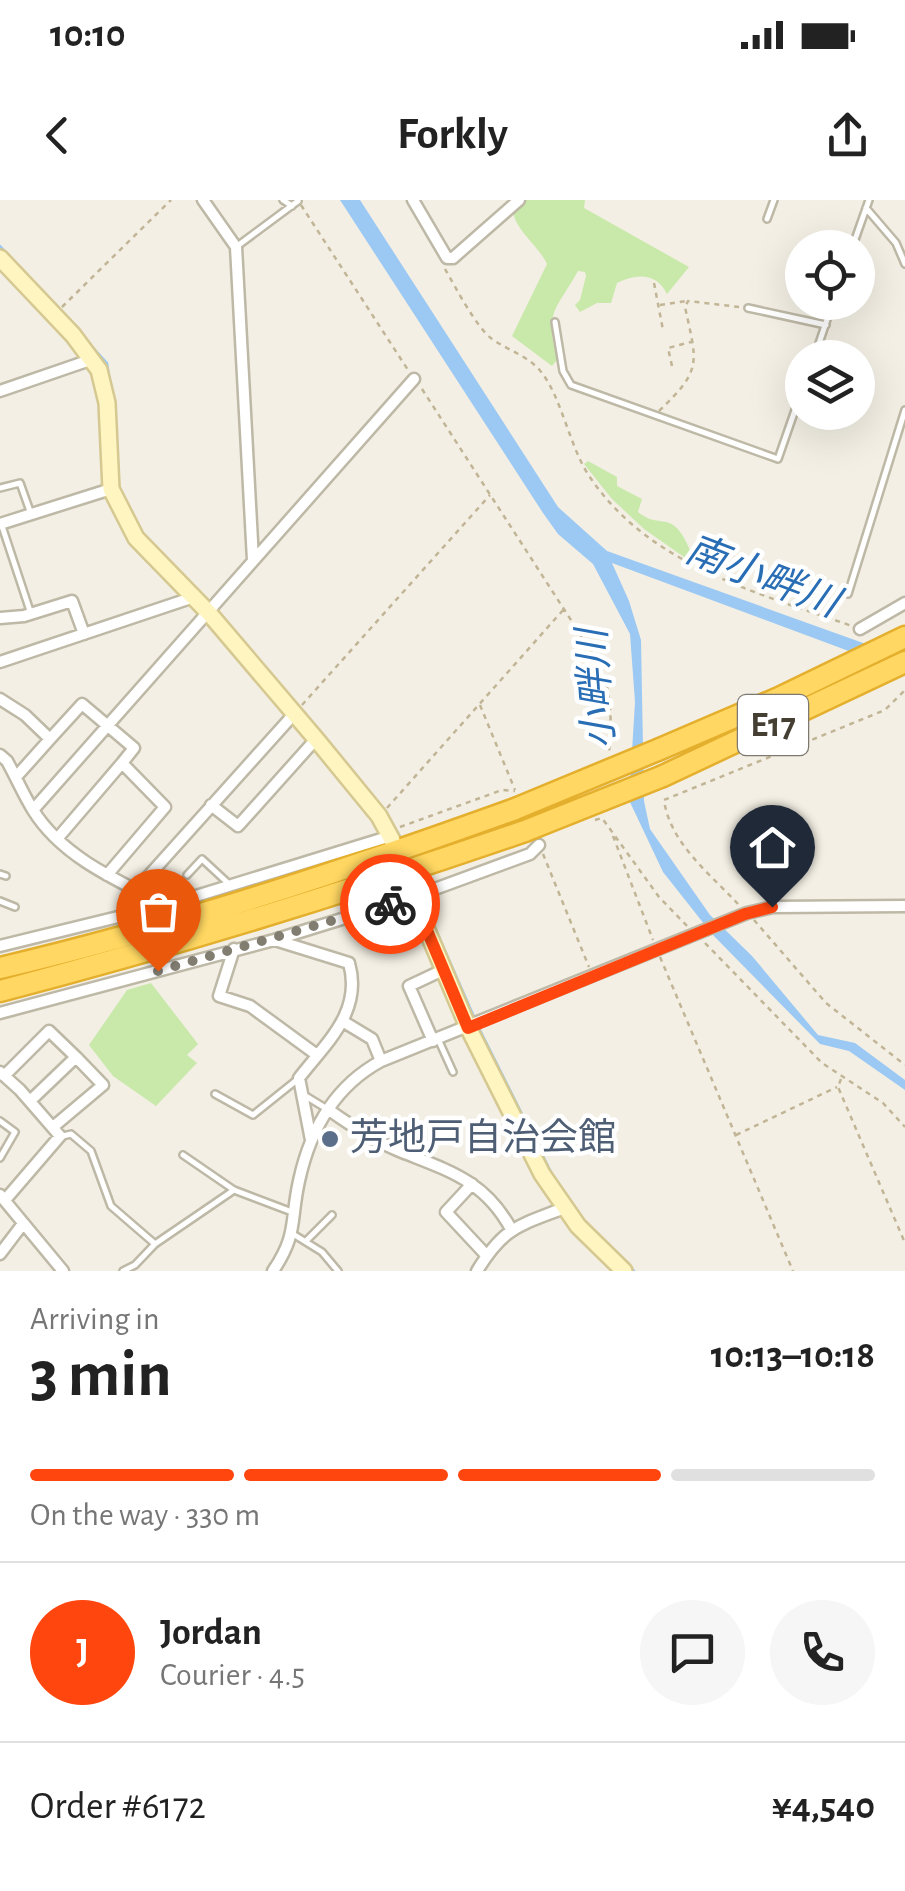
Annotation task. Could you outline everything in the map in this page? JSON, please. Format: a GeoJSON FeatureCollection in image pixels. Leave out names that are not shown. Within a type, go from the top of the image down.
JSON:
{"type":"FeatureCollection","features":[{"type":"Feature","properties":{"kind":"highway","name":"E17"},"geometry":{"type":"LineString","coordinates":[[0,968],[267,894],[516,797],[660,750],[780,698],[898,640]]}},
{"type":"Feature","properties":{"kind":"highway","name":"E17"},"geometry":{"type":"LineString","coordinates":[[0,991],[149,952],[532,838],[905,662]]}},
{"type":"Feature","properties":{"kind":"street"},"geometry":{"type":"LineString","coordinates":[[203,200],[236,247],[253,560]]}},
{"type":"Feature","properties":{"kind":"street"},"geometry":{"type":"LineString","coordinates":[[414,200],[447,258],[453,258],[520,200]]}},
{"type":"Feature","properties":{"kind":"street"},"geometry":{"type":"LineString","coordinates":[[0,258],[93,359],[106,392],[111,488],[136,538],[208,612],[379,816],[391,836],[166,905],[0,946]]}},
{"type":"Feature","properties":{"kind":"street"},"geometry":{"type":"LineString","coordinates":[[0,391],[93,359]]}},
{"type":"Feature","properties":{"kind":"street"},"geometry":{"type":"LineString","coordinates":[[33,810],[414,380]]}},
{"type":"Feature","properties":{"kind":"street"},"geometry":{"type":"LineString","coordinates":[[0,524],[111,488]]}},
{"type":"Feature","properties":{"kind":"street"},"geometry":{"type":"LineString","coordinates":[[0,662],[194,598]]}},
{"type":"Feature","properties":{"kind":"street"},"geometry":{"type":"LineString","coordinates":[[0,618],[31,614],[72,601],[84,634]]}},
{"type":"Feature","properties":{"kind":"street"},"geometry":{"type":"LineString","coordinates":[[860,629],[905,603]]}},
{"type":"Feature","properties":{"kind":"street"},"geometry":{"type":"LineString","coordinates":[[0,699],[25,714],[50,739]]}},
{"type":"Feature","properties":{"kind":"street"},"geometry":{"type":"LineString","coordinates":[[16,777],[80,704],[134,748],[57,839]]}},
{"type":"Feature","properties":{"kind":"street"},"geometry":{"type":"LineString","coordinates":[[136,890],[294,714]]}},
{"type":"Feature","properties":{"kind":"street"},"geometry":{"type":"LineString","coordinates":[[212,805],[238,826],[316,739]]}},
{"type":"Feature","properties":{"kind":"street"},"geometry":{"type":"LineString","coordinates":[[0,755],[33,810],[57,839],[107,875],[166,905]]}},
{"type":"Feature","properties":{"kind":"street"},"geometry":{"type":"LineString","coordinates":[[107,875],[165,807],[122,763]]}},
{"type":"Feature","properties":{"kind":"street"},"geometry":{"type":"LineString","coordinates":[[0,1013],[274,940],[530,854],[532,838]]}},
{"type":"Feature","properties":{"kind":"street"},"geometry":{"type":"LineString","coordinates":[[411,892],[542,1174],[564,1208],[624,1271]]}},
{"type":"Feature","properties":{"kind":"street"},"geometry":{"type":"LineString","coordinates":[[273,1271],[293,1234],[299,1180],[312,1140],[355,1075],[746,913],[772,907],[905,906]]}},
{"type":"Feature","properties":{"kind":"street"},"geometry":{"type":"LineString","coordinates":[[274,940],[350,963],[352,987],[344,1022],[300,1078],[312,1140]]}},
{"type":"Feature","properties":{"kind":"street"},"geometry":{"type":"LineString","coordinates":[[234,949],[220,996],[250,1006],[317,1055]]}},
{"type":"Feature","properties":{"kind":"street"},"geometry":{"type":"LineString","coordinates":[[436,1039],[409,986],[444,970]]}},
{"type":"Feature","properties":{"kind":"street"},"geometry":{"type":"LineString","coordinates":[[344,1022],[372,1039],[381,1061]]}},
{"type":"Feature","properties":{"kind":"street"},"geometry":{"type":"LineString","coordinates":[[57,1132],[2,1074],[49,1030],[103,1085],[2,1198],[63,1271]]}},
{"type":"Feature","properties":{"kind":"street"},"geometry":{"type":"LineString","coordinates":[[30,1101],[76,1057]]}},
{"type":"Feature","properties":{"kind":"street"},"geometry":{"type":"LineString","coordinates":[[329,1110],[388,1145],[447,1169],[472,1184],[499,1207],[511,1229]]}},
{"type":"Feature","properties":{"kind":"street"},"geometry":{"type":"LineString","coordinates":[[472,1184],[446,1212],[486,1256]]}},
{"type":"Feature","properties":{"kind":"street"},"geometry":{"type":"LineString","coordinates":[[478,1271],[511,1229],[564,1208]]}},
{"type":"Feature","properties":{"kind":"street"},"geometry":{"type":"LineString","coordinates":[[1,1252],[22,1224]]}},
{"type":"Feature","properties":{"kind":"lane"},"geometry":{"type":"LineString","coordinates":[[283,200],[296,203]]}},
{"type":"Feature","properties":{"kind":"lane"},"geometry":{"type":"LineString","coordinates":[[767,219],[774,200]]}},
{"type":"Feature","properties":{"kind":"lane"},"geometry":{"type":"LineString","coordinates":[[858,230],[869,200]]}},
{"type":"Feature","properties":{"kind":"lane"},"geometry":{"type":"LineString","coordinates":[[236,247],[296,203]]}},
{"type":"Feature","properties":{"kind":"lane"},"geometry":{"type":"LineString","coordinates":[[866,208],[896,243],[905,264]]}},
{"type":"Feature","properties":{"kind":"lane"},"geometry":{"type":"LineString","coordinates":[[748,308],[826,325]]}},
{"type":"Feature","properties":{"kind":"lane"},"geometry":{"type":"LineString","coordinates":[[821,340],[828,320]]}},
{"type":"Feature","properties":{"kind":"lane"},"geometry":{"type":"LineString","coordinates":[[555,322],[564,371],[571,385],[778,460],[788,430]]}},
{"type":"Feature","properties":{"kind":"lane"},"geometry":{"type":"LineString","coordinates":[[848,594],[905,410]]}},
{"type":"Feature","properties":{"kind":"lane"},"geometry":{"type":"LineString","coordinates":[[0,488],[20,483],[30,514]]}},
{"type":"Feature","properties":{"kind":"lane"},"geometry":{"type":"LineString","coordinates":[[0,524],[31,614]]}},
{"type":"Feature","properties":{"kind":"lane"},"geometry":{"type":"LineString","coordinates":[[187,875],[202,858],[231,886]]}},
{"type":"Feature","properties":{"kind":"lane"},"geometry":{"type":"LineString","coordinates":[[0,901],[14,907]]}},
{"type":"Feature","properties":{"kind":"lane"},"geometry":{"type":"LineString","coordinates":[[436,1039],[453,1072]]}},
{"type":"Feature","properties":{"kind":"lane"},"geometry":{"type":"LineString","coordinates":[[215,1094],[253,1115],[300,1078]]}},
{"type":"Feature","properties":{"kind":"lane"},"geometry":{"type":"LineString","coordinates":[[304,1096],[329,1110]]}},
{"type":"Feature","properties":{"kind":"lane"},"geometry":{"type":"LineString","coordinates":[[0,1122],[14,1132],[0,1158]]}},
{"type":"Feature","properties":{"kind":"lane"},"geometry":{"type":"LineString","coordinates":[[57,1132],[71,1134],[92,1151],[111,1206],[156,1244]]}},
{"type":"Feature","properties":{"kind":"lane"},"geometry":{"type":"LineString","coordinates":[[183,1155],[234,1190],[295,1212]]}},
{"type":"Feature","properties":{"kind":"lane"},"geometry":{"type":"LineString","coordinates":[[123,1271],[234,1190]]}},
{"type":"Feature","properties":{"kind":"lane"},"geometry":{"type":"LineString","coordinates":[[306,1241],[332,1215]]}},
{"type":"Feature","properties":{"kind":"lane"},"geometry":{"type":"LineString","coordinates":[[293,1234],[338,1271]]}},
{"type":"Feature","properties":{"kind":"path"},"geometry":{"type":"LineString","coordinates":[[54,315],[170,200]]}},
{"type":"Feature","properties":{"kind":"path"},"geometry":{"type":"LineString","coordinates":[[296,203],[359,290],[603,671],[610,711],[609,753]]}},
{"type":"Feature","properties":{"kind":"path"},"geometry":{"type":"LineString","coordinates":[[447,258],[445,270],[490,338],[520,354],[544,375],[580,460],[626,517],[685,563],[710,576],[860,629]]}},
{"type":"Feature","properties":{"kind":"path"},"geometry":{"type":"LineString","coordinates":[[654,283],[663,330]]}},
{"type":"Feature","properties":{"kind":"path"},"geometry":{"type":"LineString","coordinates":[[660,305],[688,300],[748,308]]}},
{"type":"Feature","properties":{"kind":"path"},"geometry":{"type":"LineString","coordinates":[[654,415],[682,390],[695,364],[685,307],[688,300]]}},
{"type":"Feature","properties":{"kind":"path"},"geometry":{"type":"LineString","coordinates":[[672,366],[668,348],[692,342]]}},
{"type":"Feature","properties":{"kind":"path"},"geometry":{"type":"LineString","coordinates":[[294,714],[491,494]]}},
{"type":"Feature","properties":{"kind":"path"},"geometry":{"type":"LineString","coordinates":[[379,816],[564,609]]}},
{"type":"Feature","properties":{"kind":"path"},"geometry":{"type":"LineString","coordinates":[[905,690],[885,710],[664,800],[669,824],[679,840],[826,1003],[905,1065]]}},
{"type":"Feature","properties":{"kind":"path"},"geometry":{"type":"LineString","coordinates":[[480,703],[516,797]]}},
{"type":"Feature","properties":{"kind":"path"},"geometry":{"type":"LineString","coordinates":[[391,836],[502,790],[516,797]]}},
{"type":"Feature","properties":{"kind":"path"},"geometry":{"type":"LineString","coordinates":[[589,822],[602,818],[659,897],[822,1063],[882,1103],[905,1127]]}},
{"type":"Feature","properties":{"kind":"path"},"geometry":{"type":"LineString","coordinates":[[611,830],[657,950],[793,1271]]}},
{"type":"Feature","properties":{"kind":"path"},"geometry":{"type":"LineString","coordinates":[[532,838],[593,978]]}},
{"type":"Feature","properties":{"kind":"path"},"geometry":{"type":"LineString","coordinates":[[841,1077],[838,1087],[905,1243]]}},
{"type":"Feature","properties":{"kind":"path"},"geometry":{"type":"LineString","coordinates":[[735,1135],[838,1087]]}},
{"type":"Feature","properties":{"kind":"green space"},"geometry":{"type":"Polygon","coordinates":[[[526,200],[585,200],[584,208],[689,267],[667,294],[652,279],[632,278],[617,283],[611,303],[597,303],[580,312],[575,305],[586,276],[578,271],[554,312],[552,331],[557,360],[552,366],[512,336],[547,264],[513,213],[526,200]]]}},
{"type":"Feature","properties":{"kind":"green space"},"geometry":{"type":"Polygon","coordinates":[[[588,461],[617,477],[617,486],[642,499],[638,512],[678,529],[690,550],[702,553],[694,564],[644,529],[612,499],[584,464],[588,461]]]}},
{"type":"Feature","properties":{"kind":"green space"},"geometry":{"type":"Polygon","coordinates":[[[151,983],[198,1044],[187,1055],[197,1063],[156,1106],[113,1076],[89,1045],[127,990],[151,983]]]}},
{"type":"Feature","properties":{"kind":"water"},"geometry":{"type":"Polygon","coordinates":[[[340,200],[360,200],[558,507],[607,551],[905,658],[905,672],[612,563],[641,640],[644,801],[650,829],[710,915],[752,956],[818,1035],[855,1043],[905,1080],[905,1090],[849,1051],[820,1044],[712,934],[663,872],[629,800],[635,702],[630,634],[593,564],[558,534],[543,513],[340,200]]]}},
{"type":"Feature","properties":{"kind":"waterway"},"geometry":{"type":"LineString","coordinates":[[0,246],[107,363],[112,396]]}},
{"type":"Feature","properties":{"kind":"waterway"},"geometry":{"type":"LineString","coordinates":[[214,608],[258,659]]}},
{"type":"Feature","properties":{"kind":"waterway"},"geometry":{"type":"LineString","coordinates":[[353,772],[376,801]]}},
{"type":"Feature","properties":{"kind":"waterway"},"geometry":{"type":"LineString","coordinates":[[387,815],[401,838]]}},
{"type":"Feature","properties":{"kind":"waterway"},"geometry":{"type":"LineString","coordinates":[[422,898],[475,1019]]}},
{"type":"Feature","properties":{"kind":"waterway"},"geometry":{"type":"LineString","coordinates":[[478,1026],[555,1180]]}},
{"type":"Feature","properties":{"kind":"waterway"},"geometry":{"type":"LineString","coordinates":[[614,1251],[634,1271]]}},
{"type":"Feature","properties":{"kind":"way so far"},"geometry":{"type":"LineString","coordinates":[[158,971],[390,904]]}},
{"type":"Feature","properties":{"kind":"place","name":"芳地戸自治会館"},"geometry":{"type":"Point","coordinates":[330,1139]}},
{"type":"Feature","properties":{"kind":"route"},"geometry":{"type":"LineString","coordinates":[[390,904],[413,897],[468,1028],[745,914],[772,907]]}},
{"type":"Feature","properties":{"kind":"water label","name":"南小畔川"},"geometry":{"type":"Point","coordinates":[762,577]}},
{"type":"Feature","properties":{"kind":"water label","name":"小畔川"},"geometry":{"type":"Point","coordinates":[597,689]}}]}
